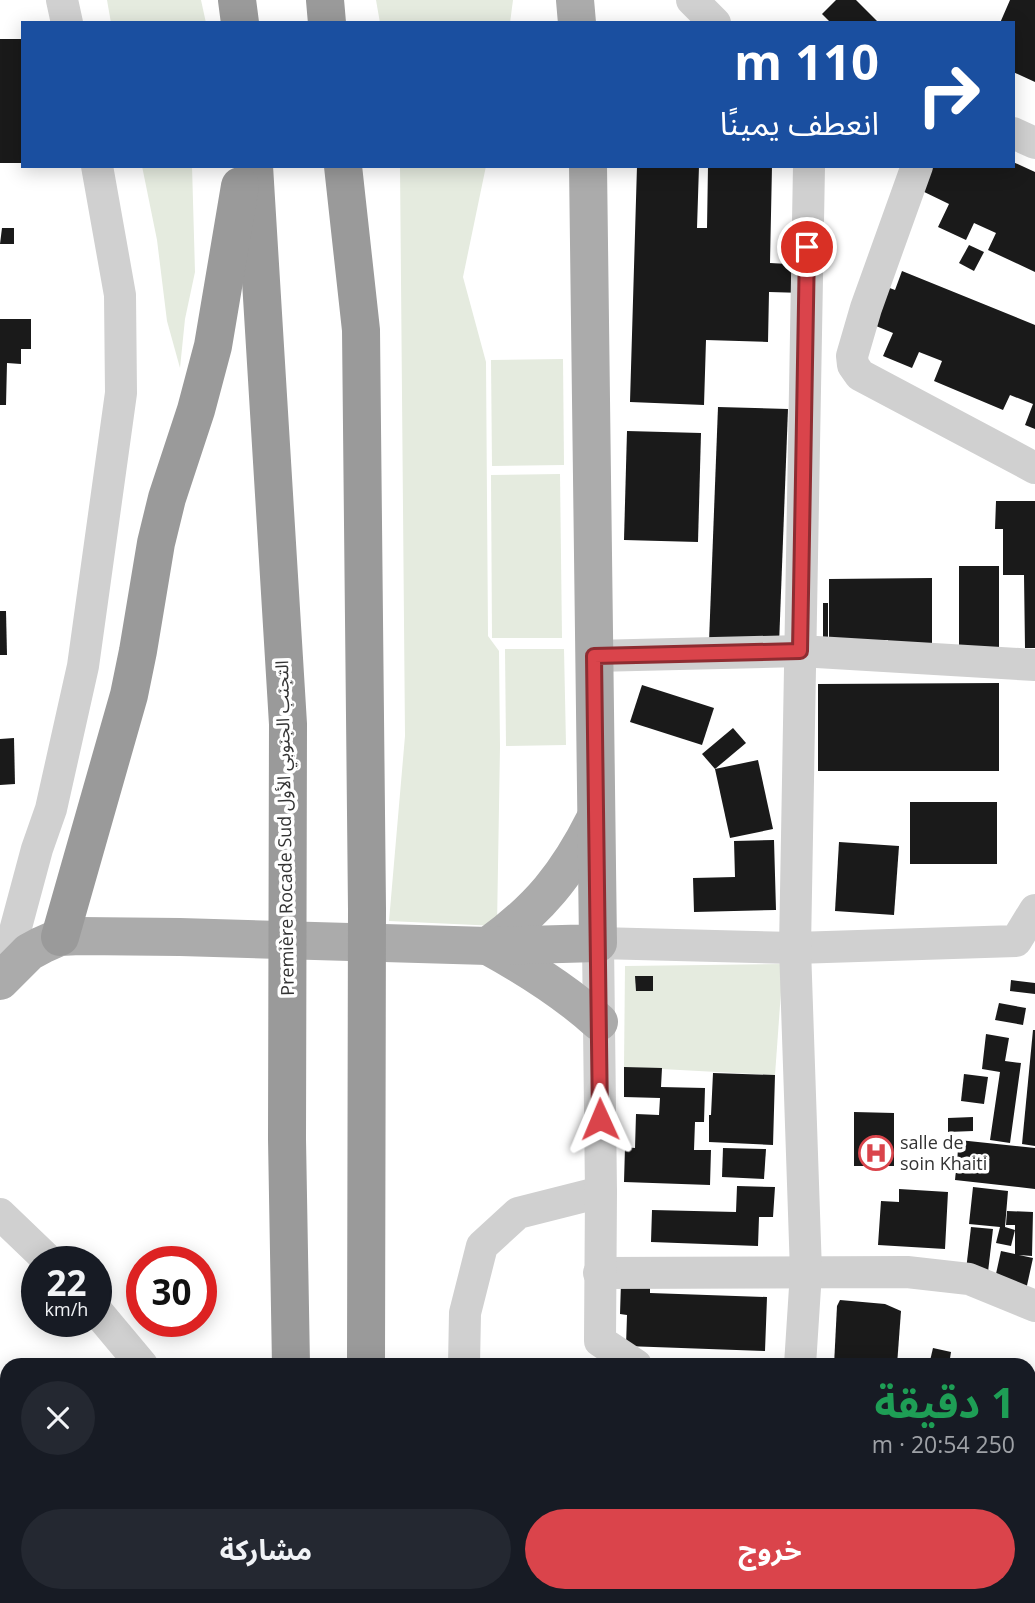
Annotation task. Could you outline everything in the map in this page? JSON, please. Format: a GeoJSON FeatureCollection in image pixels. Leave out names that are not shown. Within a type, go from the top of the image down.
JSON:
{"type":"FeatureCollection","features":[{"type":"Feature","properties":{"kind":"highway"},"geometry":{"type":"LineString","coordinates":[[237,0],[240,21]]}},
{"type":"Feature","properties":{"kind":"highway"},"geometry":{"type":"LineString","coordinates":[[324,0],[327,21]]}},
{"type":"Feature","properties":{"kind":"highway"},"geometry":{"type":"LineString","coordinates":[[60,937],[129,695],[156,543],[167,498],[196,410],[213,346],[243,168]]}},
{"type":"Feature","properties":{"kind":"highway","name":"Première Rocade Sud التجنب الجنوبي الأول"},"geometry":{"type":"LineString","coordinates":[[254,168],[288,724],[287,1139],[291,1358]]}},
{"type":"Feature","properties":{"kind":"highway"},"geometry":{"type":"LineString","coordinates":[[343,168],[361,330],[368,909],[366,1358]]}},
{"type":"Feature","properties":{"kind":"main road"},"geometry":{"type":"LineString","coordinates":[[575,0],[577,21]]}},
{"type":"Feature","properties":{"kind":"main road"},"geometry":{"type":"LineString","coordinates":[[1,980],[29,952],[60,937],[101,935],[471,945],[598,943],[588,168]]}},
{"type":"Feature","properties":{"kind":"main road"},"geometry":{"type":"LineString","coordinates":[[471,945],[514,927],[535,908],[570,866],[596,817]]}},
{"type":"Feature","properties":{"kind":"main road"},"geometry":{"type":"LineString","coordinates":[[471,945],[547,980],[598,1023]]}},
{"type":"Feature","properties":{"kind":"street"},"geometry":{"type":"LineString","coordinates":[[62,0],[67,21]]}},
{"type":"Feature","properties":{"kind":"street"},"geometry":{"type":"LineString","coordinates":[[692,0],[713,21]]}},
{"type":"Feature","properties":{"kind":"street"},"geometry":{"type":"LineString","coordinates":[[1015,134],[1035,143]]}},
{"type":"Feature","properties":{"kind":"street"},"geometry":{"type":"LineString","coordinates":[[1,980],[7,936],[51,808],[83,666],[121,393],[120,295],[97,168]]}},
{"type":"Feature","properties":{"kind":"street"},"geometry":{"type":"LineString","coordinates":[[800,1358],[806,1272],[795,948],[809,168]]}},
{"type":"Feature","properties":{"kind":"street"},"geometry":{"type":"LineString","coordinates":[[916,168],[866,308],[852,356],[853,365],[860,375],[1035,468]]}},
{"type":"Feature","properties":{"kind":"street"},"geometry":{"type":"LineString","coordinates":[[594,656],[800,651],[1035,665]]}},
{"type":"Feature","properties":{"kind":"street"},"geometry":{"type":"LineString","coordinates":[[626,1358],[600,1341],[598,943],[795,948],[1025,947],[1035,910]]}},
{"type":"Feature","properties":{"kind":"street"},"geometry":{"type":"LineString","coordinates":[[7,936],[60,937]]}},
{"type":"Feature","properties":{"kind":"street"},"geometry":{"type":"LineString","coordinates":[[464,1358],[465,1314],[482,1246],[518,1213],[601,1192]]}},
{"type":"Feature","properties":{"kind":"street"},"geometry":{"type":"LineString","coordinates":[[0,1214],[33,1246]]}},
{"type":"Feature","properties":{"kind":"street"},"geometry":{"type":"LineString","coordinates":[[599,1273],[907,1272],[969,1279],[1035,1306]]}},
{"type":"Feature","properties":{"kind":"street"},"geometry":{"type":"LineString","coordinates":[[112,1329],[136,1358]]}},
{"type":"Feature","properties":{"kind":"shaded area"},"geometry":{"type":"Polygon","coordinates":[[[107,0],[201,0],[206,21],[111,21],[107,0]]]}},
{"type":"Feature","properties":{"kind":"shaded area"},"geometry":{"type":"Polygon","coordinates":[[[376,0],[513,0],[510,21],[380,21],[376,0]]]}},
{"type":"Feature","properties":{"kind":"shaded area"},"geometry":{"type":"Polygon","coordinates":[[[142,168],[192,168],[195,272],[185,319],[180,368],[167,321],[157,240],[142,168]]]}},
{"type":"Feature","properties":{"kind":"shaded area"},"geometry":{"type":"Polygon","coordinates":[[[400,168],[486,168],[463,277],[486,362],[488,636],[499,651],[497,926],[389,921],[405,736],[400,168]]]}},
{"type":"Feature","properties":{"kind":"shaded area"},"geometry":{"type":"Polygon","coordinates":[[[563,359],[564,465],[492,466],[491,360],[563,359]]]}},
{"type":"Feature","properties":{"kind":"shaded area"},"geometry":{"type":"Polygon","coordinates":[[[560,474],[562,638],[492,638],[491,475],[560,474]]]}},
{"type":"Feature","properties":{"kind":"shaded area"},"geometry":{"type":"Polygon","coordinates":[[[505,649],[564,649],[566,745],[506,746],[505,649]]]}},
{"type":"Feature","properties":{"kind":"shaded area"},"geometry":{"type":"Polygon","coordinates":[[[783,964],[775,1075],[624,1067],[625,966],[783,964]]]}},
{"type":"Feature","properties":{"kind":"building"},"geometry":{"type":"Polygon","coordinates":[[[836,0],[856,0],[877,21],[829,21],[822,14],[836,0]]]}},
{"type":"Feature","properties":{"kind":"building"},"geometry":{"type":"Polygon","coordinates":[[[1010,0],[1035,0],[1035,82],[1015,73],[1015,21],[1001,21],[1010,0]]]}},
{"type":"Feature","properties":{"kind":"building"},"geometry":{"type":"Polygon","coordinates":[[[0,39],[21,39],[21,163],[0,163],[0,39]]]}},
{"type":"Feature","properties":{"kind":"building"},"geometry":{"type":"Polygon","coordinates":[[[1015,163],[1035,172],[1035,272],[988,250],[996,233],[974,223],[966,240],[938,227],[949,204],[916,188],[925,168],[1015,168],[1015,163]]]}},
{"type":"Feature","properties":{"kind":"building"},"geometry":{"type":"Polygon","coordinates":[[[637,168],[699,168],[697,228],[707,228],[708,168],[772,168],[770,263],[806,265],[804,293],[769,292],[768,342],[706,340],[704,405],[630,402],[637,168]]]}},
{"type":"Feature","properties":{"kind":"building"},"geometry":{"type":"Polygon","coordinates":[[[2,228],[14,228],[14,244],[0,244],[2,228]]]}},
{"type":"Feature","properties":{"kind":"building"},"geometry":{"type":"Polygon","coordinates":[[[969,245],[984,252],[974,271],[959,263],[969,245]]]}},
{"type":"Feature","properties":{"kind":"building"},"geometry":{"type":"Polygon","coordinates":[[[902,271],[1035,325],[1035,429],[1025,425],[1033,404],[1010,395],[1003,410],[934,381],[942,361],[919,352],[912,368],[883,356],[893,333],[864,321],[879,284],[895,290],[902,271]]]}},
{"type":"Feature","properties":{"kind":"building"},"geometry":{"type":"Polygon","coordinates":[[[0,319],[31,319],[31,349],[21,349],[21,364],[7,363],[6,405],[0,405],[0,319]]]}},
{"type":"Feature","properties":{"kind":"building"},"geometry":{"type":"Polygon","coordinates":[[[718,407],[788,409],[779,645],[709,642],[718,407]]]}},
{"type":"Feature","properties":{"kind":"building"},"geometry":{"type":"Polygon","coordinates":[[[627,431],[701,433],[698,542],[624,540],[627,431]]]}},
{"type":"Feature","properties":{"kind":"building"},"geometry":{"type":"Polygon","coordinates":[[[996,501],[1035,501],[1035,648],[1025,648],[1024,575],[1003,575],[1003,529],[995,529],[996,501]]]}},
{"type":"Feature","properties":{"kind":"building"},"geometry":{"type":"Polygon","coordinates":[[[959,566],[999,566],[999,649],[959,649],[959,566]]]}},
{"type":"Feature","properties":{"kind":"building"},"geometry":{"type":"Polygon","coordinates":[[[932,578],[932,648],[888,648],[888,640],[829,640],[829,579],[932,578]]]}},
{"type":"Feature","properties":{"kind":"building"},"geometry":{"type":"Polygon","coordinates":[[[823,603],[828,603],[828,642],[823,642],[823,603]]]}},
{"type":"Feature","properties":{"kind":"building"},"geometry":{"type":"Polygon","coordinates":[[[0,611],[6,611],[7,655],[0,655],[0,611]]]}},
{"type":"Feature","properties":{"kind":"building"},"geometry":{"type":"Polygon","coordinates":[[[999,683],[999,771],[818,771],[818,684],[999,683]]]}},
{"type":"Feature","properties":{"kind":"building"},"geometry":{"type":"Polygon","coordinates":[[[642,685],[714,708],[702,745],[630,722],[642,685]]]}},
{"type":"Feature","properties":{"kind":"building"},"geometry":{"type":"Polygon","coordinates":[[[733,728],[746,743],[715,769],[702,754],[733,728]]]}},
{"type":"Feature","properties":{"kind":"building"},"geometry":{"type":"Polygon","coordinates":[[[14,738],[15,784],[0,785],[0,739],[14,738]]]}},
{"type":"Feature","properties":{"kind":"building"},"geometry":{"type":"Polygon","coordinates":[[[758,760],[773,829],[730,838],[715,769],[758,760]]]}},
{"type":"Feature","properties":{"kind":"building"},"geometry":{"type":"Polygon","coordinates":[[[910,802],[997,802],[997,864],[910,864],[910,802]]]}},
{"type":"Feature","properties":{"kind":"building"},"geometry":{"type":"Polygon","coordinates":[[[774,840],[776,910],[694,912],[693,878],[735,877],[734,841],[774,840]]]}},
{"type":"Feature","properties":{"kind":"building"},"geometry":{"type":"Polygon","coordinates":[[[839,842],[899,846],[894,915],[835,911],[839,842]]]}},
{"type":"Feature","properties":{"kind":"building"},"geometry":{"type":"Polygon","coordinates":[[[635,976],[653,976],[653,991],[636,991],[635,976]]]}},
{"type":"Feature","properties":{"kind":"building"},"geometry":{"type":"Polygon","coordinates":[[[1011,980],[1035,983],[1035,994],[1010,991],[1011,980]]]}},
{"type":"Feature","properties":{"kind":"building"},"geometry":{"type":"Polygon","coordinates":[[[999,1003],[1026,1008],[1023,1025],[995,1020],[999,1003]]]}},
{"type":"Feature","properties":{"kind":"building"},"geometry":{"type":"Polygon","coordinates":[[[1035,1030],[1035,1146],[1022,1144],[1035,1030]]]}},
{"type":"Feature","properties":{"kind":"building"},"geometry":{"type":"Polygon","coordinates":[[[986,1034],[1009,1038],[1005,1061],[1021,1063],[1010,1143],[990,1140],[1000,1072],[982,1069],[986,1034]]]}},
{"type":"Feature","properties":{"kind":"building"},"geometry":{"type":"Polygon","coordinates":[[[624,1067],[662,1068],[661,1087],[705,1088],[704,1122],[695,1122],[694,1150],[711,1150],[710,1185],[624,1182],[625,1147],[635,1148],[636,1114],[659,1115],[660,1098],[624,1097],[624,1067]]]}},
{"type":"Feature","properties":{"kind":"building"},"geometry":{"type":"Polygon","coordinates":[[[713,1073],[775,1075],[773,1145],[709,1142],[713,1073]]]}},
{"type":"Feature","properties":{"kind":"building"},"geometry":{"type":"Polygon","coordinates":[[[964,1074],[988,1077],[984,1104],[961,1101],[964,1074]]]}},
{"type":"Feature","properties":{"kind":"building"},"geometry":{"type":"Polygon","coordinates":[[[854,1112],[894,1113],[894,1166],[854,1166],[854,1112]]]}},
{"type":"Feature","properties":{"kind":"building"},"geometry":{"type":"Polygon","coordinates":[[[973,1117],[973,1131],[948,1132],[948,1118],[973,1117]]]}},
{"type":"Feature","properties":{"kind":"building"},"geometry":{"type":"Polygon","coordinates":[[[959,1140],[1035,1148],[1035,1189],[955,1180],[959,1140]]]}},
{"type":"Feature","properties":{"kind":"building"},"geometry":{"type":"Polygon","coordinates":[[[723,1148],[766,1149],[764,1179],[722,1177],[723,1148]]]}},
{"type":"Feature","properties":{"kind":"building"},"geometry":{"type":"Polygon","coordinates":[[[737,1186],[775,1187],[773,1217],[759,1217],[758,1246],[651,1242],[652,1210],[736,1212],[737,1186]]]}},
{"type":"Feature","properties":{"kind":"building"},"geometry":{"type":"Polygon","coordinates":[[[973,1187],[1008,1191],[1005,1227],[1015,1230],[1011,1246],[996,1243],[1000,1227],[969,1224],[973,1187]]]}},
{"type":"Feature","properties":{"kind":"building"},"geometry":{"type":"Polygon","coordinates":[[[899,1189],[948,1192],[945,1249],[878,1245],[881,1201],[899,1202],[899,1189]]]}},
{"type":"Feature","properties":{"kind":"building"},"geometry":{"type":"Polygon","coordinates":[[[1007,1211],[1033,1212],[1032,1256],[1019,1255],[1033,1258],[1026,1290],[994,1283],[1001,1251],[1015,1254],[1015,1225],[1006,1225],[1007,1211]]]}},
{"type":"Feature","properties":{"kind":"building"},"geometry":{"type":"Polygon","coordinates":[[[971,1227],[993,1229],[988,1272],[966,1270],[971,1227]]]}},
{"type":"Feature","properties":{"kind":"building"},"geometry":{"type":"Polygon","coordinates":[[[621,1283],[650,1284],[650,1293],[767,1297],[765,1351],[626,1346],[627,1315],[620,1314],[621,1283]]]}},
{"type":"Feature","properties":{"kind":"building"},"geometry":{"type":"Polygon","coordinates":[[[840,1300],[885,1304],[901,1311],[898,1358],[834,1358],[837,1306],[840,1300]]]}},
{"type":"Feature","properties":{"kind":"building"},"geometry":{"type":"Polygon","coordinates":[[[933,1348],[951,1352],[950,1358],[931,1358],[933,1348]]]}},
{"type":"Feature","properties":{"kind":"place","name":"salle de soin Khaiti"},"geometry":{"type":"Point","coordinates":[876,1153]}},
{"type":"Feature","properties":{"kind":"route"},"geometry":{"type":"LineString","coordinates":[[600,1119],[594,656],[800,651],[807,247]]}}]}
